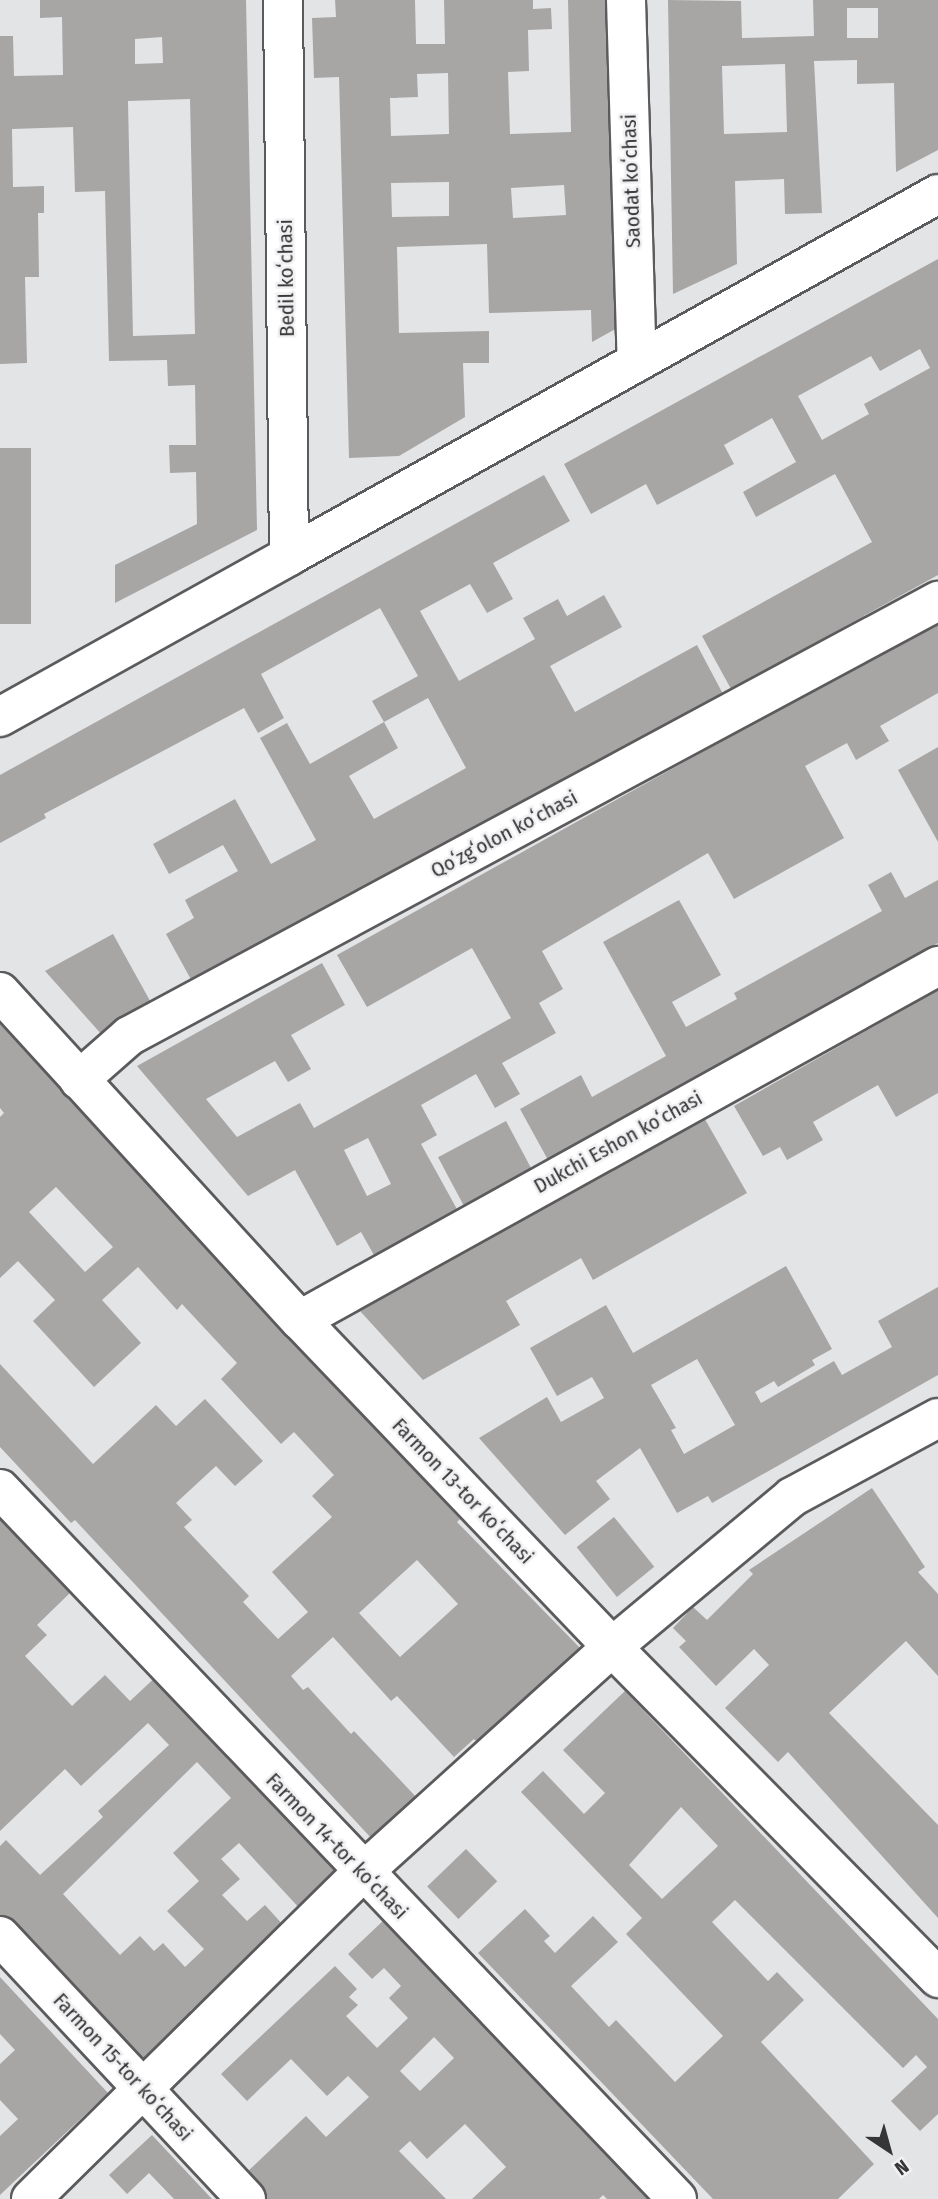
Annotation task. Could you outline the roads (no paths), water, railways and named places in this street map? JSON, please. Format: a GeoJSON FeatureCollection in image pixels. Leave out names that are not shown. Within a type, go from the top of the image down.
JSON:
{"type":"FeatureCollection","features":[{"type":"Feature","properties":{"kind":"street","name":"Bedil koʻchasi"},"geometry":{"type":"LineString","coordinates":[[283,0],[289,556]]}},
{"type":"Feature","properties":{"kind":"street","name":"Saodat koʻchasi"},"geometry":{"type":"LineString","coordinates":[[626,0],[637,362]]}},
{"type":"Feature","properties":{"kind":"street"},"geometry":{"type":"LineString","coordinates":[[0,717],[938,194]]}},
{"type":"Feature","properties":{"kind":"street","name":"Qoʻzgʻolon koʻchasi"},"geometry":{"type":"LineString","coordinates":[[79,1080],[129,1036],[938,601]]}},
{"type":"Feature","properties":{"kind":"street","name":"Dukchi Eshon koʻchasi"},"geometry":{"type":"LineString","coordinates":[[300,1320],[938,966]]}},
{"type":"Feature","properties":{"kind":"street","name":"Farmon 13-tor koʻchasi"},"geometry":{"type":"LineString","coordinates":[[0,992],[300,1320],[612,1647],[938,1978]]}},
{"type":"Feature","properties":{"kind":"street"},"geometry":{"type":"LineString","coordinates":[[31,2199],[142,2086],[362,1873],[612,1647],[792,1497],[938,1418]]}},
{"type":"Feature","properties":{"kind":"street","name":"Farmon 14-tor koʻchasi"},"geometry":{"type":"LineString","coordinates":[[0,1489],[362,1873],[677,2199]]}},
{"type":"Feature","properties":{"kind":"street","name":"Farmon 15-tor koʻchasi"},"geometry":{"type":"LineString","coordinates":[[0,1936],[246,2199]]}}]}
